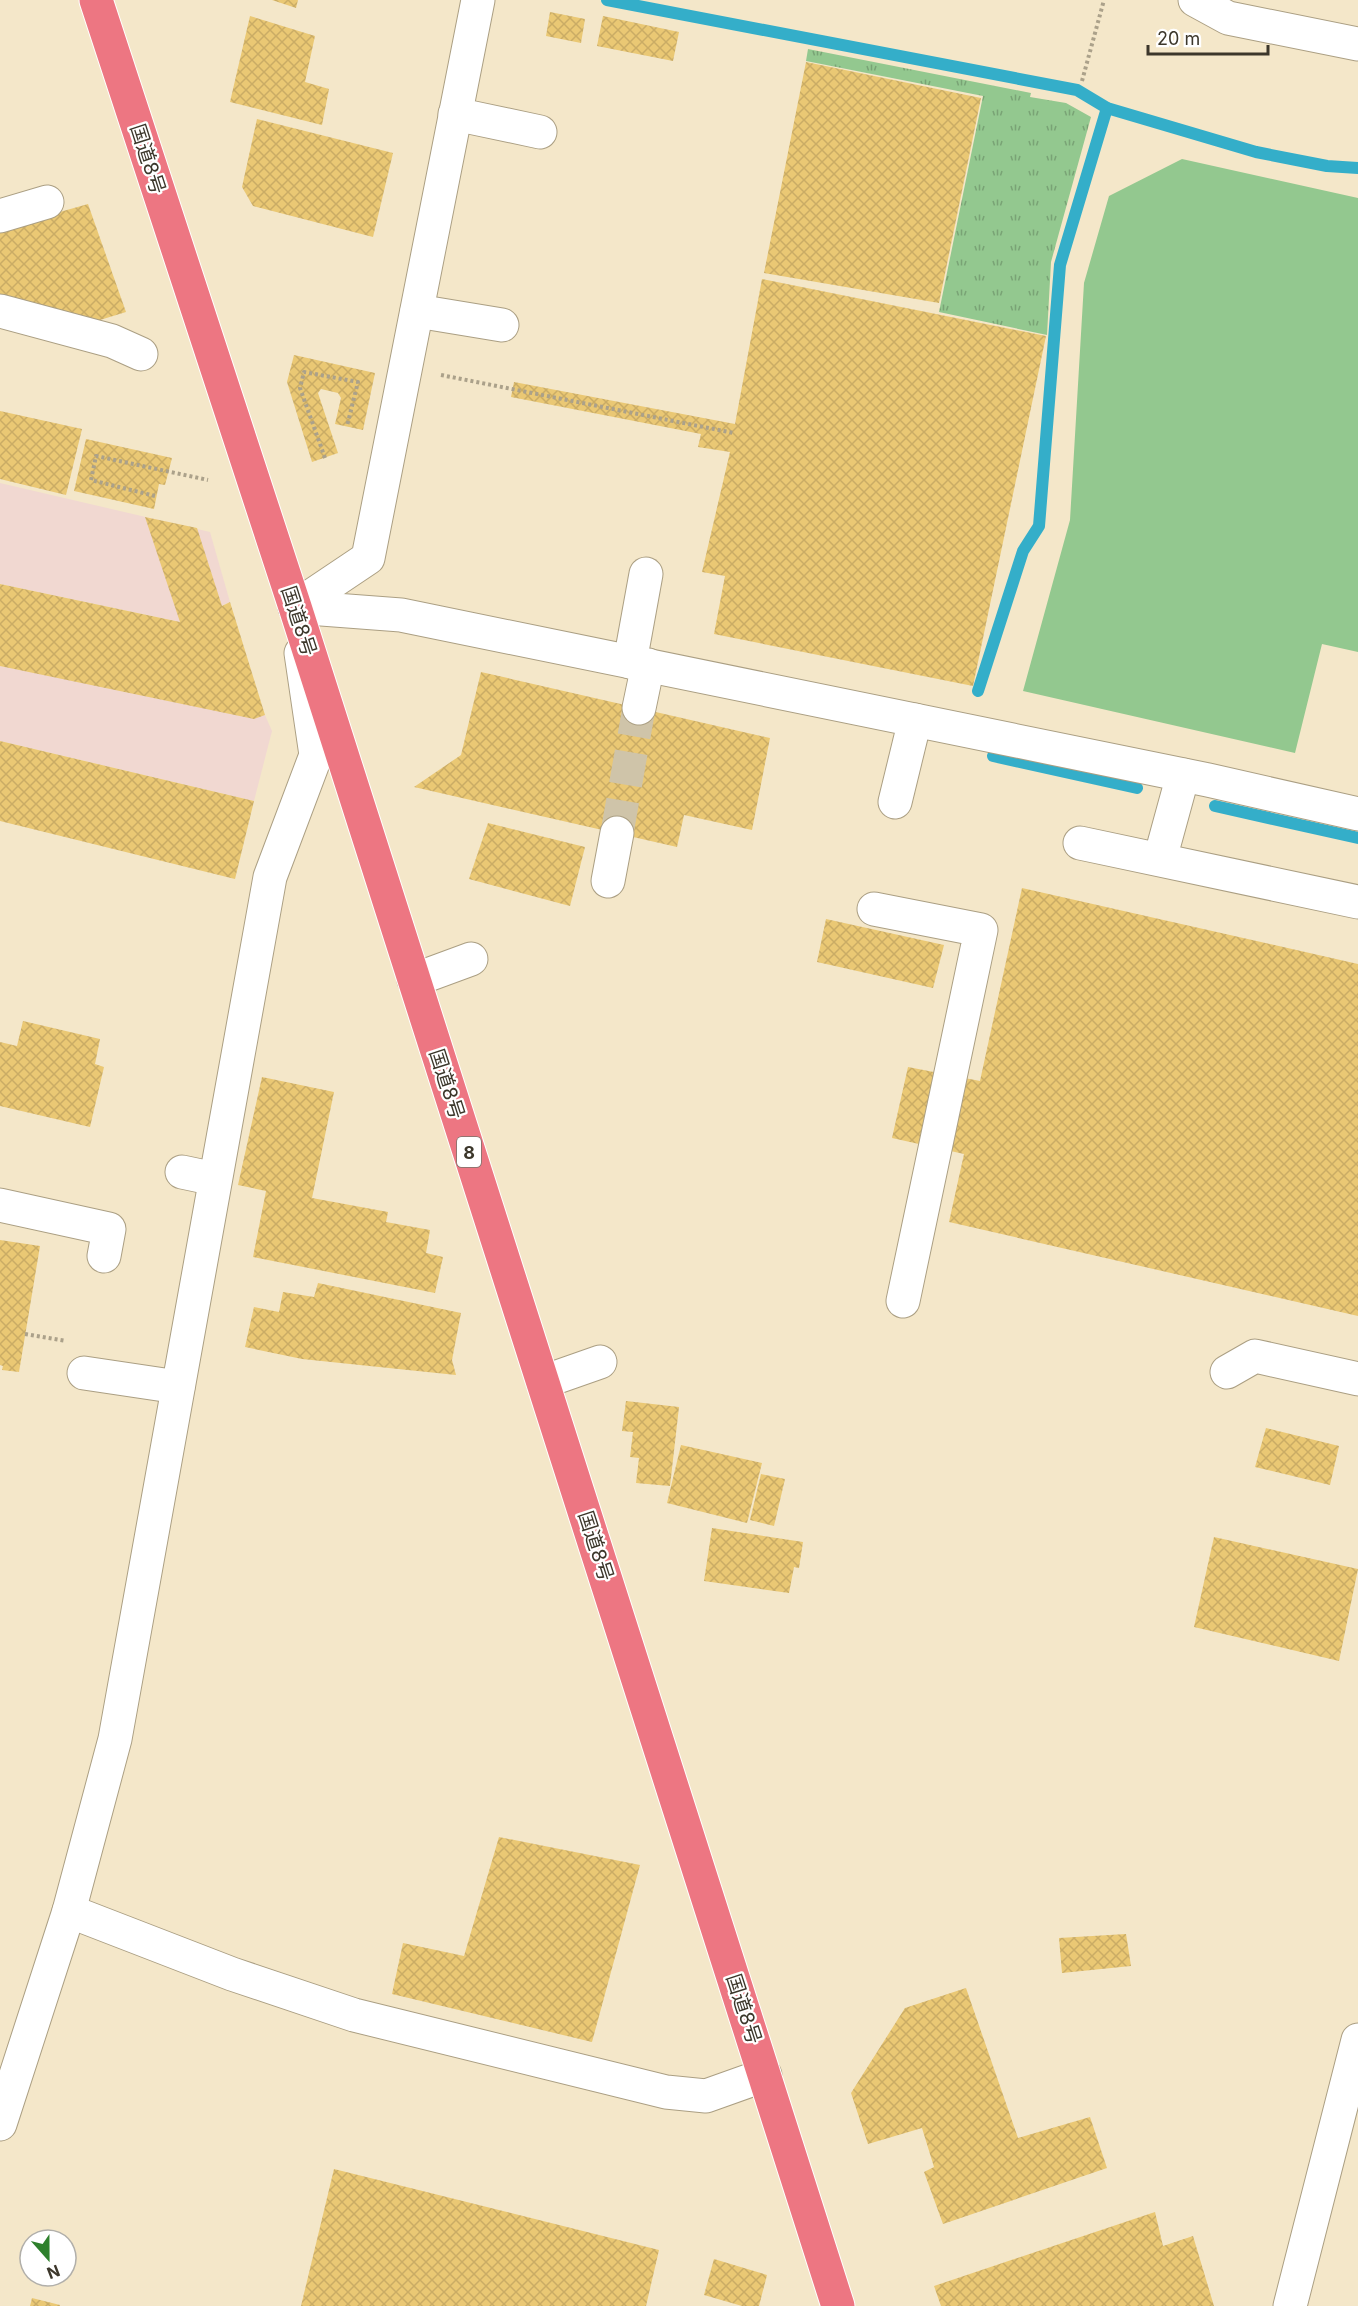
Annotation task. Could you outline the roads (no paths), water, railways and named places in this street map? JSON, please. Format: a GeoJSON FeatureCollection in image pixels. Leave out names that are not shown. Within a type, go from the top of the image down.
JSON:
{"type":"FeatureCollection","features":[{"type":"Feature","properties":{"kind":"highway","name":"国道8号"},"geometry":{"type":"LineString","coordinates":[[96,0],[295,607],[838,2306]]}},
{"type":"Feature","properties":{"kind":"street"},"geometry":{"type":"LineString","coordinates":[[295,607],[368,558],[478,0]]}},
{"type":"Feature","properties":{"kind":"street"},"geometry":{"type":"LineString","coordinates":[[1195,0],[1228,18],[1358,44]]}},
{"type":"Feature","properties":{"kind":"street"},"geometry":{"type":"LineString","coordinates":[[455,114],[540,132]]}},
{"type":"Feature","properties":{"kind":"street"},"geometry":{"type":"LineString","coordinates":[[0,216],[47,202]]}},
{"type":"Feature","properties":{"kind":"street"},"geometry":{"type":"LineString","coordinates":[[417,310],[502,325]]}},
{"type":"Feature","properties":{"kind":"street"},"geometry":{"type":"LineString","coordinates":[[0,311],[112,341],[141,354]]}},
{"type":"Feature","properties":{"kind":"street"},"geometry":{"type":"LineString","coordinates":[[639,708],[639,664],[646,574]]}},
{"type":"Feature","properties":{"kind":"street"},"geometry":{"type":"LineString","coordinates":[[295,607],[401,615],[1183,775],[1358,814]]}},
{"type":"Feature","properties":{"kind":"street"},"geometry":{"type":"LineString","coordinates":[[0,2124],[69,1911],[115,1739],[270,877],[316,755],[295,607]]}},
{"type":"Feature","properties":{"kind":"street"},"geometry":{"type":"LineString","coordinates":[[896,802],[915,720]]}},
{"type":"Feature","properties":{"kind":"street"},"geometry":{"type":"LineString","coordinates":[[1160,859],[1183,775]]}},
{"type":"Feature","properties":{"kind":"street"},"geometry":{"type":"LineString","coordinates":[[608,881],[616,833]]}},
{"type":"Feature","properties":{"kind":"street"},"geometry":{"type":"LineString","coordinates":[[1080,843],[1358,902]]}},
{"type":"Feature","properties":{"kind":"street"},"geometry":{"type":"LineString","coordinates":[[874,909],[981,930],[903,1301]]}},
{"type":"Feature","properties":{"kind":"street"},"geometry":{"type":"LineString","coordinates":[[414,980],[471,959]]}},
{"type":"Feature","properties":{"kind":"street"},"geometry":{"type":"LineString","coordinates":[[182,1172],[216,1179]]}},
{"type":"Feature","properties":{"kind":"street"},"geometry":{"type":"LineString","coordinates":[[0,1205],[110,1229],[104,1256]]}},
{"type":"Feature","properties":{"kind":"street"},"geometry":{"type":"LineString","coordinates":[[1227,1372],[1255,1356],[1358,1379]]}},
{"type":"Feature","properties":{"kind":"street"},"geometry":{"type":"LineString","coordinates":[[543,1382],[600,1362]]}},
{"type":"Feature","properties":{"kind":"street"},"geometry":{"type":"LineString","coordinates":[[84,1373],[178,1387]]}},
{"type":"Feature","properties":{"kind":"street"},"geometry":{"type":"LineString","coordinates":[[69,1911],[227,1986],[666,2092],[706,2096],[765,2074]]}},
{"type":"Feature","properties":{"kind":"street"},"geometry":{"type":"LineString","coordinates":[[1290,2306],[1358,2040]]}},
{"type":"Feature","properties":{"kind":"waterway"},"geometry":{"type":"LineString","coordinates":[[607,0],[1077,90],[1107,108],[1256,152],[1327,166],[1358,168]]}},
{"type":"Feature","properties":{"kind":"waterway"},"geometry":{"type":"LineString","coordinates":[[978,691],[1023,551],[1039,526],[1060,265],[1107,108]]}},
{"type":"Feature","properties":{"kind":"waterway"},"geometry":{"type":"LineString","coordinates":[[993,756],[1137,788]]}},
{"type":"Feature","properties":{"kind":"waterway"},"geometry":{"type":"LineString","coordinates":[[1215,806],[1358,838]]}},
{"type":"Feature","properties":{"kind":"tunnel"},"geometry":{"type":"LineString","coordinates":[[617,833],[639,708]]}}]}
